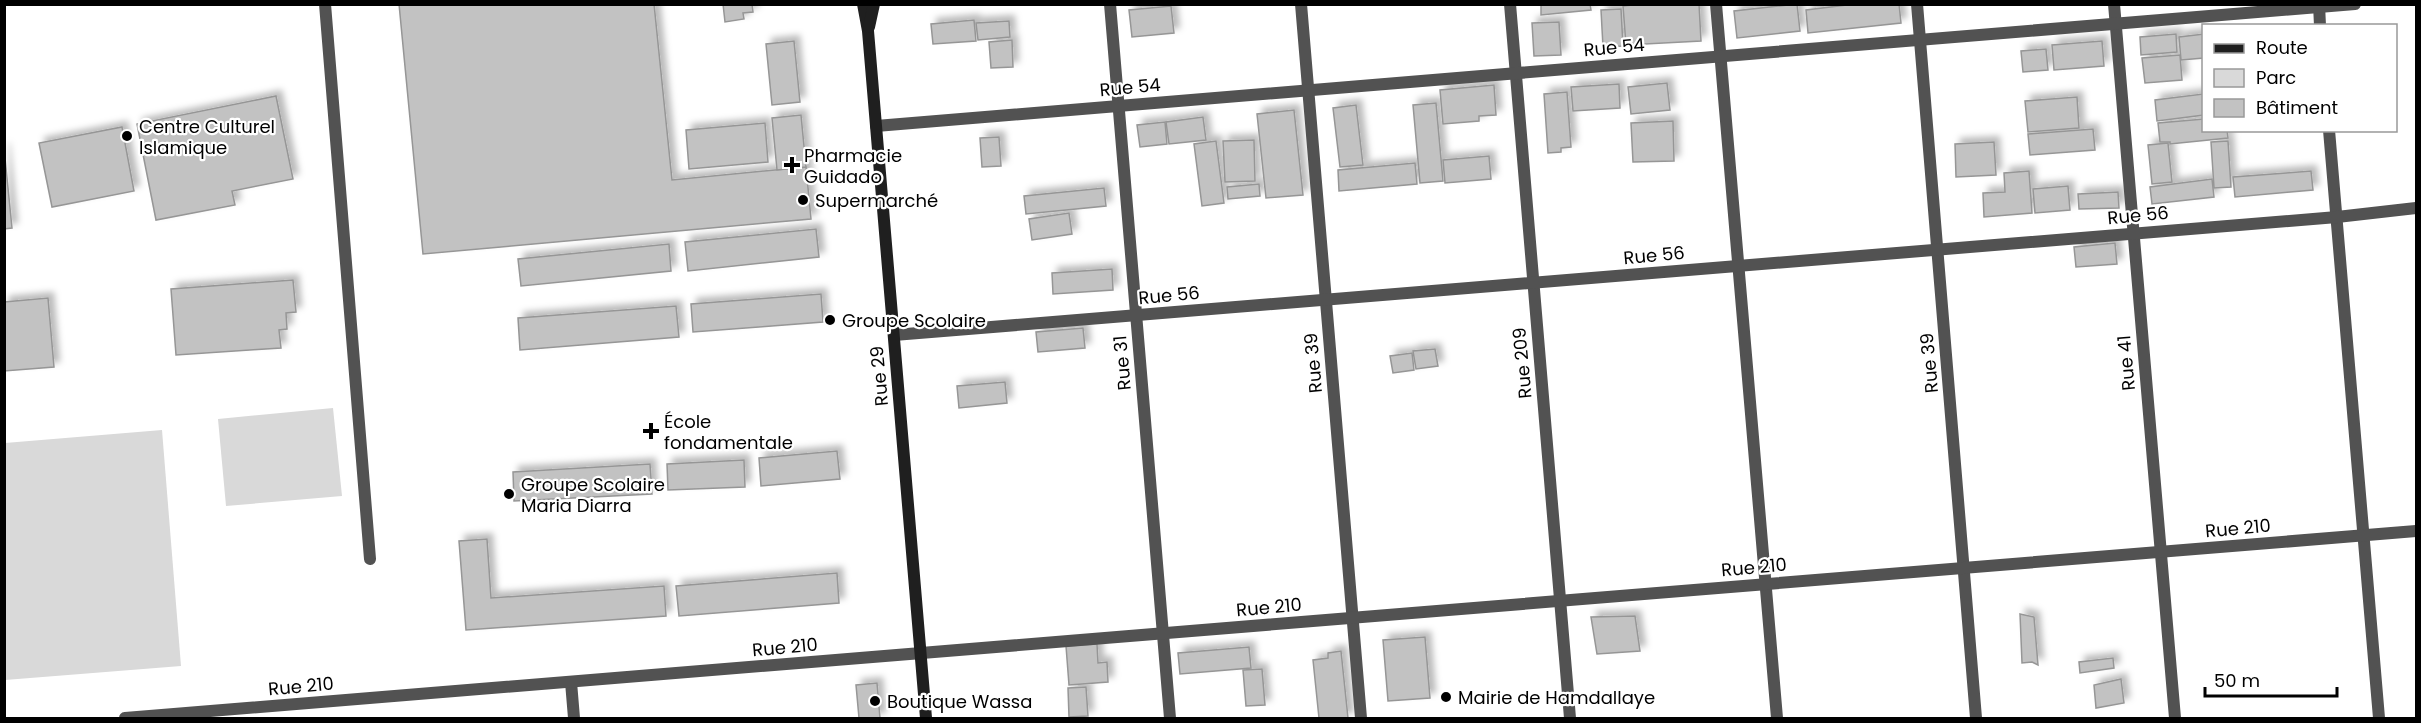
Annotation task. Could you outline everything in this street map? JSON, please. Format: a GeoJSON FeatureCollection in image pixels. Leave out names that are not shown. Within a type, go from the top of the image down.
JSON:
{"type":"FeatureCollection","features":[{"type":"Feature","properties":{"kind":"main road","name":"Rue 29"},"geometry":{"type":"LineString","coordinates":[[863,4],[868,31],[926,718]]}},
{"type":"Feature","properties":{"kind":"main road","name":"Rue 29"},"geometry":{"type":"LineString","coordinates":[[868,31],[874,4]]}},
{"type":"Feature","properties":{"kind":"street"},"geometry":{"type":"LineString","coordinates":[[325,4],[370,559]]}},
{"type":"Feature","properties":{"kind":"street","name":"Rue 31"},"geometry":{"type":"LineString","coordinates":[[1110,4],[1170,718]]}},
{"type":"Feature","properties":{"kind":"street","name":"Rue 39"},"geometry":{"type":"LineString","coordinates":[[1301,4],[1361,718]]}},
{"type":"Feature","properties":{"kind":"street","name":"Rue 209"},"geometry":{"type":"LineString","coordinates":[[1510,4],[1570,718]]}},
{"type":"Feature","properties":{"kind":"street"},"geometry":{"type":"LineString","coordinates":[[1716,4],[1777,718]]}},
{"type":"Feature","properties":{"kind":"street","name":"Rue 39"},"geometry":{"type":"LineString","coordinates":[[1917,4],[1976,718]]}},
{"type":"Feature","properties":{"kind":"street","name":"Rue 41"},"geometry":{"type":"LineString","coordinates":[[2114,4],[2175,718]]}},
{"type":"Feature","properties":{"kind":"street","name":"Rue 54"},"geometry":{"type":"LineString","coordinates":[[876,126],[2355,4]]}},
{"type":"Feature","properties":{"kind":"street"},"geometry":{"type":"LineString","coordinates":[[2319,6],[2320,24]]}},
{"type":"Feature","properties":{"kind":"street"},"geometry":{"type":"LineString","coordinates":[[2329,132],[2379,718]]}},
{"type":"Feature","properties":{"kind":"street","name":"Rue 56"},"geometry":{"type":"LineString","coordinates":[[894,335],[2337,217],[2416,208]]}},
{"type":"Feature","properties":{"kind":"street","name":"Rue 210"},"geometry":{"type":"LineString","coordinates":[[125,718],[267,713],[571,682],[2416,531]]}},
{"type":"Feature","properties":{"kind":"street"},"geometry":{"type":"LineString","coordinates":[[571,682],[574,718]]}},
{"type":"Feature","properties":{"kind":"green space"},"geometry":{"type":"Polygon","coordinates":[[[333,408],[342,496],[226,506],[218,419],[333,408]]]}},
{"type":"Feature","properties":{"kind":"green space"},"geometry":{"type":"Polygon","coordinates":[[[162,430],[181,666],[5,680],[5,443],[162,430]]]}},
{"type":"Feature","properties":{"kind":"building"},"geometry":{"type":"Polygon","coordinates":[[[399,4],[654,4],[672,180],[806,167],[811,219],[423,254],[399,4]]]}},
{"type":"Feature","properties":{"kind":"building"},"geometry":{"type":"Polygon","coordinates":[[[723,4],[752,4],[753,12],[743,13],[744,19],[725,22],[723,4]]]}},
{"type":"Feature","properties":{"kind":"building"},"geometry":{"type":"Polygon","coordinates":[[[1541,4],[1590,4],[1591,10],[1541,15],[1541,4]]]}},
{"type":"Feature","properties":{"kind":"building"},"geometry":{"type":"Polygon","coordinates":[[[1699,4],[1701,41],[1626,45],[1623,6],[1699,4]]]}},
{"type":"Feature","properties":{"kind":"building"},"geometry":{"type":"Polygon","coordinates":[[[1797,4],[1800,31],[1737,38],[1734,11],[1797,4]]]}},
{"type":"Feature","properties":{"kind":"building"},"geometry":{"type":"Polygon","coordinates":[[[1855,4],[1899,4],[1901,23],[1808,33],[1806,10],[1855,4]]]}},
{"type":"Feature","properties":{"kind":"building"},"geometry":{"type":"Polygon","coordinates":[[[1171,6],[1174,33],[1132,37],[1129,10],[1171,6]]]}},
{"type":"Feature","properties":{"kind":"building"},"geometry":{"type":"Polygon","coordinates":[[[1621,9],[1623,46],[1603,47],[1601,10],[1621,9]]]}},
{"type":"Feature","properties":{"kind":"building"},"geometry":{"type":"Polygon","coordinates":[[[974,20],[976,41],[933,44],[931,24],[974,20]]]}},
{"type":"Feature","properties":{"kind":"building"},"geometry":{"type":"Polygon","coordinates":[[[1009,21],[1010,37],[978,40],[976,23],[1009,21]]]}},
{"type":"Feature","properties":{"kind":"building"},"geometry":{"type":"Polygon","coordinates":[[[1559,22],[1561,55],[1534,56],[1532,23],[1559,22]]]}},
{"type":"Feature","properties":{"kind":"building"},"geometry":{"type":"Polygon","coordinates":[[[2176,34],[2177,52],[2141,55],[2140,37],[2176,34]]]}},
{"type":"Feature","properties":{"kind":"building"},"geometry":{"type":"Polygon","coordinates":[[[2202,34],[2202,58],[2181,60],[2179,37],[2202,34]]]}},
{"type":"Feature","properties":{"kind":"building"},"geometry":{"type":"Polygon","coordinates":[[[1012,40],[1013,67],[991,68],[989,42],[1012,40]]]}},
{"type":"Feature","properties":{"kind":"building"},"geometry":{"type":"Polygon","coordinates":[[[794,41],[800,102],[772,105],[766,44],[794,41]]]}},
{"type":"Feature","properties":{"kind":"building"},"geometry":{"type":"Polygon","coordinates":[[[2102,41],[2104,66],[2054,70],[2052,45],[2102,41]]]}},
{"type":"Feature","properties":{"kind":"building"},"geometry":{"type":"Polygon","coordinates":[[[2046,49],[2048,70],[2023,72],[2021,51],[2046,49]]]}},
{"type":"Feature","properties":{"kind":"building"},"geometry":{"type":"Polygon","coordinates":[[[2180,55],[2182,80],[2145,83],[2142,58],[2180,55]]]}},
{"type":"Feature","properties":{"kind":"building"},"geometry":{"type":"Polygon","coordinates":[[[1667,83],[1670,110],[1631,114],[1628,87],[1667,83]]]}},
{"type":"Feature","properties":{"kind":"building"},"geometry":{"type":"Polygon","coordinates":[[[1619,84],[1620,108],[1573,111],[1571,87],[1619,84]]]}},
{"type":"Feature","properties":{"kind":"building"},"geometry":{"type":"Polygon","coordinates":[[[1494,85],[1496,115],[1479,116],[1479,121],[1443,124],[1440,90],[1494,85]]]}},
{"type":"Feature","properties":{"kind":"building"},"geometry":{"type":"Polygon","coordinates":[[[1567,92],[1571,147],[1561,148],[1561,152],[1548,153],[1544,94],[1567,92]]]}},
{"type":"Feature","properties":{"kind":"building"},"geometry":{"type":"Polygon","coordinates":[[[2202,94],[2202,115],[2157,121],[2155,100],[2202,94]]]}},
{"type":"Feature","properties":{"kind":"building"},"geometry":{"type":"Polygon","coordinates":[[[276,96],[293,179],[232,191],[235,205],[156,220],[137,124],[276,96]]]}},
{"type":"Feature","properties":{"kind":"building"},"geometry":{"type":"Polygon","coordinates":[[[2077,97],[2079,128],[2028,132],[2025,101],[2077,97]]]}},
{"type":"Feature","properties":{"kind":"building"},"geometry":{"type":"Polygon","coordinates":[[[1436,103],[1443,181],[1420,183],[1413,105],[1436,103]]]}},
{"type":"Feature","properties":{"kind":"building"},"geometry":{"type":"Polygon","coordinates":[[[1356,105],[1363,165],[1340,167],[1333,108],[1356,105]]]}},
{"type":"Feature","properties":{"kind":"building"},"geometry":{"type":"Polygon","coordinates":[[[1294,110],[1303,195],[1266,198],[1257,114],[1294,110]]]}},
{"type":"Feature","properties":{"kind":"building"},"geometry":{"type":"Polygon","coordinates":[[[801,115],[806,167],[777,170],[772,118],[801,115]]]}},
{"type":"Feature","properties":{"kind":"building"},"geometry":{"type":"Polygon","coordinates":[[[1203,117],[1206,140],[1169,144],[1166,122],[1203,117]]]}},
{"type":"Feature","properties":{"kind":"building"},"geometry":{"type":"Polygon","coordinates":[[[2202,119],[2202,132],[2227,132],[2228,138],[2170,144],[2170,142],[2160,142],[2158,123],[2202,119]]]}},
{"type":"Feature","properties":{"kind":"building"},"geometry":{"type":"Polygon","coordinates":[[[1673,121],[1674,161],[1633,162],[1631,123],[1673,121]]]}},
{"type":"Feature","properties":{"kind":"building"},"geometry":{"type":"Polygon","coordinates":[[[1165,122],[1167,144],[1140,147],[1137,125],[1165,122]]]}},
{"type":"Feature","properties":{"kind":"building"},"geometry":{"type":"Polygon","coordinates":[[[765,123],[768,162],[689,169],[686,130],[765,123]]]}},
{"type":"Feature","properties":{"kind":"building"},"geometry":{"type":"Polygon","coordinates":[[[122,127],[134,191],[52,207],[39,143],[122,127]]]}},
{"type":"Feature","properties":{"kind":"building"},"geometry":{"type":"Polygon","coordinates":[[[2093,129],[2095,150],[2030,155],[2028,134],[2093,129]]]}},
{"type":"Feature","properties":{"kind":"building"},"geometry":{"type":"Polygon","coordinates":[[[999,137],[1001,166],[982,167],[980,138],[999,137]]]}},
{"type":"Feature","properties":{"kind":"building"},"geometry":{"type":"Polygon","coordinates":[[[1254,140],[1255,181],[1225,182],[1223,141],[1254,140]]]}},
{"type":"Feature","properties":{"kind":"building"},"geometry":{"type":"Polygon","coordinates":[[[1216,141],[1224,203],[1202,206],[1194,144],[1216,141]]]}},
{"type":"Feature","properties":{"kind":"building"},"geometry":{"type":"Polygon","coordinates":[[[2228,141],[2231,187],[2214,188],[2211,142],[2228,141]]]}},
{"type":"Feature","properties":{"kind":"building"},"geometry":{"type":"Polygon","coordinates":[[[1994,142],[1996,175],[1956,177],[1955,144],[1994,142]]]}},
{"type":"Feature","properties":{"kind":"building"},"geometry":{"type":"Polygon","coordinates":[[[2168,143],[2172,182],[2152,184],[2148,145],[2168,143]]]}},
{"type":"Feature","properties":{"kind":"building"},"geometry":{"type":"Polygon","coordinates":[[[4,148],[12,228],[4,229],[4,148]]]}},
{"type":"Feature","properties":{"kind":"building"},"geometry":{"type":"Polygon","coordinates":[[[1489,156],[1491,179],[1445,183],[1443,160],[1489,156]]]}},
{"type":"Feature","properties":{"kind":"building"},"geometry":{"type":"Polygon","coordinates":[[[1415,163],[1417,184],[1339,191],[1338,170],[1415,163]]]}},
{"type":"Feature","properties":{"kind":"building"},"geometry":{"type":"Polygon","coordinates":[[[2029,171],[2032,213],[1984,217],[1983,193],[2005,192],[2004,173],[2029,171]]]}},
{"type":"Feature","properties":{"kind":"building"},"geometry":{"type":"Polygon","coordinates":[[[2311,171],[2313,190],[2235,197],[2233,177],[2311,171]]]}},
{"type":"Feature","properties":{"kind":"building"},"geometry":{"type":"Polygon","coordinates":[[[2212,179],[2214,197],[2152,204],[2150,187],[2212,179]]]}},
{"type":"Feature","properties":{"kind":"building"},"geometry":{"type":"Polygon","coordinates":[[[1259,184],[1260,196],[1228,199],[1227,187],[1259,184]]]}},
{"type":"Feature","properties":{"kind":"building"},"geometry":{"type":"Polygon","coordinates":[[[2068,186],[2070,210],[2035,213],[2033,189],[2068,186]]]}},
{"type":"Feature","properties":{"kind":"building"},"geometry":{"type":"Polygon","coordinates":[[[1104,188],[1106,206],[1026,214],[1024,196],[1104,188]]]}},
{"type":"Feature","properties":{"kind":"building"},"geometry":{"type":"Polygon","coordinates":[[[2118,192],[2119,208],[2079,209],[2078,194],[2118,192]]]}},
{"type":"Feature","properties":{"kind":"building"},"geometry":{"type":"Polygon","coordinates":[[[1069,213],[1072,234],[1032,240],[1029,219],[1069,213]]]}},
{"type":"Feature","properties":{"kind":"building"},"geometry":{"type":"Polygon","coordinates":[[[816,229],[819,257],[688,271],[685,242],[816,229]]]}},
{"type":"Feature","properties":{"kind":"building"},"geometry":{"type":"Polygon","coordinates":[[[2115,243],[2117,264],[2076,267],[2074,247],[2115,243]]]}},
{"type":"Feature","properties":{"kind":"building"},"geometry":{"type":"Polygon","coordinates":[[[669,244],[671,271],[521,286],[518,259],[669,244]]]}},
{"type":"Feature","properties":{"kind":"building"},"geometry":{"type":"Polygon","coordinates":[[[1112,269],[1113,290],[1053,294],[1052,273],[1112,269]]]}},
{"type":"Feature","properties":{"kind":"building"},"geometry":{"type":"Polygon","coordinates":[[[293,280],[296,312],[286,313],[287,329],[279,330],[281,348],[176,355],[171,289],[293,280]]]}},
{"type":"Feature","properties":{"kind":"building"},"geometry":{"type":"Polygon","coordinates":[[[821,294],[823,322],[693,332],[691,304],[821,294]]]}},
{"type":"Feature","properties":{"kind":"building"},"geometry":{"type":"Polygon","coordinates":[[[48,298],[54,367],[4,371],[4,302],[48,298]]]}},
{"type":"Feature","properties":{"kind":"building"},"geometry":{"type":"Polygon","coordinates":[[[676,306],[679,337],[520,350],[518,318],[676,306]]]}},
{"type":"Feature","properties":{"kind":"building"},"geometry":{"type":"Polygon","coordinates":[[[1083,328],[1085,348],[1038,352],[1036,332],[1083,328]]]}},
{"type":"Feature","properties":{"kind":"building"},"geometry":{"type":"Polygon","coordinates":[[[1435,349],[1438,366],[1416,369],[1413,351],[1435,349]]]}},
{"type":"Feature","properties":{"kind":"building"},"geometry":{"type":"Polygon","coordinates":[[[1412,353],[1414,370],[1393,373],[1390,356],[1412,353]]]}},
{"type":"Feature","properties":{"kind":"building"},"geometry":{"type":"Polygon","coordinates":[[[1005,382],[1007,403],[959,408],[957,386],[1005,382]]]}},
{"type":"Feature","properties":{"kind":"building"},"geometry":{"type":"Polygon","coordinates":[[[837,451],[840,479],[761,486],[759,458],[837,451]]]}},
{"type":"Feature","properties":{"kind":"building"},"geometry":{"type":"Polygon","coordinates":[[[744,460],[745,487],[668,490],[667,464],[744,460]]]}},
{"type":"Feature","properties":{"kind":"building"},"geometry":{"type":"Polygon","coordinates":[[[650,464],[652,494],[514,501],[513,472],[650,464]]]}},
{"type":"Feature","properties":{"kind":"building"},"geometry":{"type":"Polygon","coordinates":[[[487,539],[491,598],[664,586],[666,616],[466,630],[459,541],[487,539]]]}},
{"type":"Feature","properties":{"kind":"building"},"geometry":{"type":"Polygon","coordinates":[[[837,573],[839,603],[679,616],[676,586],[837,573]]]}},
{"type":"Feature","properties":{"kind":"building"},"geometry":{"type":"Polygon","coordinates":[[[2020,614],[2034,617],[2038,665],[2032,662],[2022,663],[2020,614]]]}},
{"type":"Feature","properties":{"kind":"building"},"geometry":{"type":"Polygon","coordinates":[[[1635,616],[1640,651],[1597,654],[1591,617],[1635,616]]]}},
{"type":"Feature","properties":{"kind":"building"},"geometry":{"type":"Polygon","coordinates":[[[1425,637],[1430,698],[1388,701],[1383,640],[1425,637]]]}},
{"type":"Feature","properties":{"kind":"building"},"geometry":{"type":"Polygon","coordinates":[[[1097,644],[1098,663],[1107,662],[1108,682],[1069,685],[1066,646],[1097,644]]]}},
{"type":"Feature","properties":{"kind":"building"},"geometry":{"type":"Polygon","coordinates":[[[1249,647],[1251,668],[1180,674],[1178,653],[1249,647]]]}},
{"type":"Feature","properties":{"kind":"building"},"geometry":{"type":"Polygon","coordinates":[[[1341,651],[1348,718],[1319,718],[1313,660],[1328,658],[1328,653],[1341,651]]]}},
{"type":"Feature","properties":{"kind":"building"},"geometry":{"type":"Polygon","coordinates":[[[2113,658],[2114,668],[2080,673],[2079,662],[2113,658]]]}},
{"type":"Feature","properties":{"kind":"building"},"geometry":{"type":"Polygon","coordinates":[[[1262,669],[1265,705],[1246,706],[1243,670],[1262,669]]]}},
{"type":"Feature","properties":{"kind":"building"},"geometry":{"type":"Polygon","coordinates":[[[2121,679],[2124,703],[2096,708],[2094,685],[2121,679]]]}},
{"type":"Feature","properties":{"kind":"building"},"geometry":{"type":"Polygon","coordinates":[[[877,683],[880,718],[859,718],[856,685],[877,683]]]}},
{"type":"Feature","properties":{"kind":"building"},"geometry":{"type":"Polygon","coordinates":[[[1086,687],[1088,716],[1069,717],[1068,688],[1086,687]]]}},
{"type":"Feature","properties":{"kind":"place","name":"Centre Culturel Islamique"},"geometry":{"type":"Point","coordinates":[127,136]}},
{"type":"Feature","properties":{"kind":"place","name":"Pharmacie Guidado"},"geometry":{"type":"Point","coordinates":[792,165]}},
{"type":"Feature","properties":{"kind":"place","name":"Supermarché"},"geometry":{"type":"Point","coordinates":[803,200]}},
{"type":"Feature","properties":{"kind":"place","name":"Groupe Scolaire"},"geometry":{"type":"Point","coordinates":[830,320]}},
{"type":"Feature","properties":{"kind":"place","name":"École fondamentale"},"geometry":{"type":"Point","coordinates":[651,431]}},
{"type":"Feature","properties":{"kind":"place","name":"Groupe Scolaire Maria Diarra"},"geometry":{"type":"Point","coordinates":[509,494]}},
{"type":"Feature","properties":{"kind":"place","name":"Mairie de Hamdallaye"},"geometry":{"type":"Point","coordinates":[1446,697]}},
{"type":"Feature","properties":{"kind":"place","name":"Boutique Wassa"},"geometry":{"type":"Point","coordinates":[875,701]}}]}
